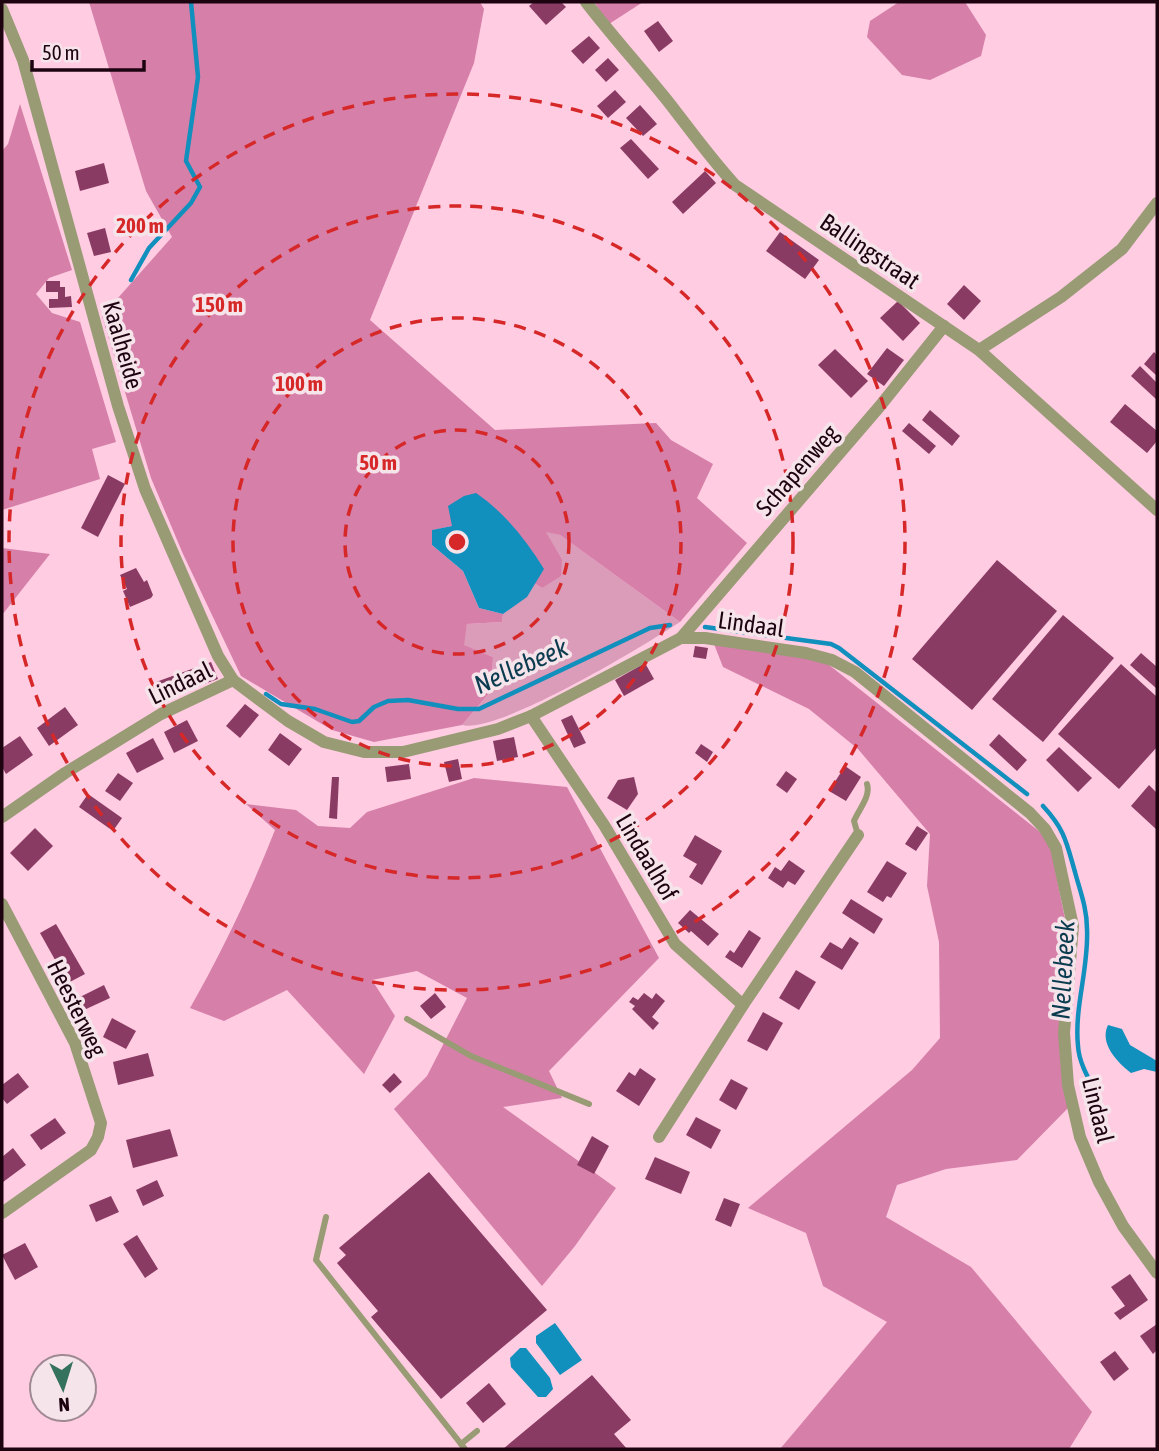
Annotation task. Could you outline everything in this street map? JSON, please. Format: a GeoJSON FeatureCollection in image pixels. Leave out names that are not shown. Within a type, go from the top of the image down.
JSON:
{"type":"FeatureCollection","features":[{"type":"Feature","properties":{"kind":"street","name":"Ballingstraat"},"geometry":{"type":"LineString","coordinates":[[586,2],[670,104],[714,163],[735,185],[979,350],[1157,510]]}},
{"type":"Feature","properties":{"kind":"street","name":"Kaalheide"},"geometry":{"type":"LineString","coordinates":[[2,9],[23,60],[118,407],[145,489],[218,656],[233,680]]}},
{"type":"Feature","properties":{"kind":"street"},"geometry":{"type":"LineString","coordinates":[[979,350],[1061,296],[1122,249],[1157,204]]}},
{"type":"Feature","properties":{"kind":"street","name":"Schapenweg"},"geometry":{"type":"LineString","coordinates":[[681,638],[880,406],[944,327]]}},
{"type":"Feature","properties":{"kind":"street","name":"Lindaal"},"geometry":{"type":"LineString","coordinates":[[2,817],[65,773],[161,713],[233,680],[288,721],[324,742],[364,752],[403,752],[498,729],[531,716],[681,638],[705,638],[806,653],[832,660],[855,672],[1030,813],[1045,829],[1056,848],[1073,926],[1064,1033],[1068,1085],[1080,1137],[1099,1182],[1123,1226],[1157,1273]]}},
{"type":"Feature","properties":{"kind":"street","name":"Lindaalhof"},"geometry":{"type":"LineString","coordinates":[[531,716],[604,825],[675,944],[743,1005]]}},
{"type":"Feature","properties":{"kind":"street"},"geometry":{"type":"LineString","coordinates":[[659,1137],[743,1005],[858,835]]}},
{"type":"Feature","properties":{"kind":"street","name":"Heesterweg"},"geometry":{"type":"LineString","coordinates":[[2,904],[75,1043],[101,1123],[91,1150],[2,1213]]}},
{"type":"Feature","properties":{"kind":"lane"},"geometry":{"type":"LineString","coordinates":[[858,835],[854,821],[867,796],[867,784]]}},
{"type":"Feature","properties":{"kind":"lane"},"geometry":{"type":"LineString","coordinates":[[407,1019],[471,1056],[589,1104]]}},
{"type":"Feature","properties":{"kind":"lane"},"geometry":{"type":"LineString","coordinates":[[326,1217],[316,1260],[463,1447],[477,1431]]}},
{"type":"Feature","properties":{"kind":"shaded area"},"geometry":{"type":"Polygon","coordinates":[[[89,2],[480,2],[484,9],[474,63],[370,320],[495,430],[656,423],[671,440],[713,464],[697,498],[747,543],[680,622],[560,535],[546,532],[562,559],[561,576],[542,588],[534,583],[543,569],[452,526],[433,530],[432,545],[463,571],[479,608],[503,614],[502,622],[467,624],[464,645],[493,657],[491,691],[462,725],[374,742],[332,730],[241,676],[183,554],[151,478],[102,316],[172,237],[146,191],[89,2]]]}},
{"type":"Feature","properties":{"kind":"shaded area"},"geometry":{"type":"Polygon","coordinates":[[[594,2],[643,2],[609,24],[594,2]]]}},
{"type":"Feature","properties":{"kind":"shaded area"},"geometry":{"type":"Polygon","coordinates":[[[899,2],[965,2],[986,35],[981,56],[930,80],[902,75],[867,37],[870,21],[899,2]]]}},
{"type":"Feature","properties":{"kind":"shaded area"},"geometry":{"type":"Polygon","coordinates":[[[20,104],[72,270],[49,278],[36,294],[52,313],[80,322],[116,442],[92,449],[100,479],[2,510],[2,151],[8,144],[20,104]]]}},
{"type":"Feature","properties":{"kind":"shaded area"},"geometry":{"type":"Polygon","coordinates":[[[545,531],[560,535],[680,622],[572,686],[507,716],[481,724],[462,725],[491,691],[493,657],[463,645],[467,624],[502,622],[503,614],[526,597],[534,583],[542,588],[562,559],[545,531]]]}},
{"type":"Feature","properties":{"kind":"shaded area"},"geometry":{"type":"Polygon","coordinates":[[[2,548],[50,554],[2,615],[2,548]]]}},
{"type":"Feature","properties":{"kind":"shaded area"},"geometry":{"type":"Polygon","coordinates":[[[714,644],[819,657],[1049,839],[1067,929],[1060,1028],[1069,1107],[1017,1160],[946,1169],[897,1185],[886,1217],[971,1267],[1092,1412],[1069,1449],[780,1449],[887,1322],[823,1286],[806,1233],[748,1208],[912,1070],[940,1038],[939,942],[927,886],[930,834],[858,749],[809,709],[723,667],[714,644]]]}},
{"type":"Feature","properties":{"kind":"shaded area"},"geometry":{"type":"Polygon","coordinates":[[[474,778],[567,787],[659,958],[549,1071],[562,1098],[503,1107],[616,1188],[575,1246],[542,1286],[394,1109],[427,1076],[467,998],[417,971],[372,980],[395,1016],[364,1074],[287,990],[224,1021],[190,1008],[236,920],[275,830],[246,804],[296,810],[318,826],[350,828],[367,812],[474,778]]]}},
{"type":"Feature","properties":{"kind":"water"},"geometry":{"type":"Polygon","coordinates":[[[476,493],[514,527],[544,569],[527,597],[503,614],[479,608],[463,571],[432,545],[432,530],[452,526],[448,506],[464,496],[476,493]]]}},
{"type":"Feature","properties":{"kind":"water"},"geometry":{"type":"Polygon","coordinates":[[[1108,1025],[1122,1029],[1130,1045],[1157,1061],[1157,1072],[1144,1069],[1131,1073],[1120,1063],[1111,1052],[1106,1039],[1108,1025]]]}},
{"type":"Feature","properties":{"kind":"water"},"geometry":{"type":"Polygon","coordinates":[[[555,1323],[582,1360],[560,1375],[536,1343],[536,1336],[555,1323]]]}},
{"type":"Feature","properties":{"kind":"water"},"geometry":{"type":"Polygon","coordinates":[[[520,1348],[526,1348],[550,1378],[553,1389],[546,1397],[538,1397],[511,1367],[510,1358],[520,1348]]]}},
{"type":"Feature","properties":{"kind":"building"},"geometry":{"type":"Polygon","coordinates":[[[534,2],[561,2],[566,7],[546,25],[529,6],[534,2]]]}},
{"type":"Feature","properties":{"kind":"building"},"geometry":{"type":"Polygon","coordinates":[[[658,21],[673,41],[659,52],[644,31],[658,21]]]}},
{"type":"Feature","properties":{"kind":"building"},"geometry":{"type":"Polygon","coordinates":[[[589,36],[600,48],[583,64],[571,51],[589,36]]]}},
{"type":"Feature","properties":{"kind":"building"},"geometry":{"type":"Polygon","coordinates":[[[608,58],[619,70],[606,82],[595,70],[608,58]]]}},
{"type":"Feature","properties":{"kind":"building"},"geometry":{"type":"Polygon","coordinates":[[[615,90],[626,102],[608,118],[597,106],[615,90]]]}},
{"type":"Feature","properties":{"kind":"building"},"geometry":{"type":"Polygon","coordinates":[[[640,105],[657,124],[643,136],[626,118],[640,105]]]}},
{"type":"Feature","properties":{"kind":"building"},"geometry":{"type":"Polygon","coordinates":[[[631,139],[659,169],[648,179],[620,148],[631,139]]]}},
{"type":"Feature","properties":{"kind":"building"},"geometry":{"type":"Polygon","coordinates":[[[104,163],[109,183],[80,191],[75,171],[104,163]]]}},
{"type":"Feature","properties":{"kind":"building"},"geometry":{"type":"Polygon","coordinates":[[[705,171],[716,183],[683,214],[672,202],[705,171]]]}},
{"type":"Feature","properties":{"kind":"building"},"geometry":{"type":"Polygon","coordinates":[[[105,228],[111,252],[94,256],[87,233],[105,228]]]}},
{"type":"Feature","properties":{"kind":"building"},"geometry":{"type":"Polygon","coordinates":[[[780,232],[819,260],[805,279],[766,251],[780,232]]]}},
{"type":"Feature","properties":{"kind":"building"},"geometry":{"type":"Polygon","coordinates":[[[46,281],[60,281],[60,287],[65,287],[65,297],[71,296],[72,307],[49,308],[49,299],[58,299],[58,292],[46,292],[46,281]]]}},
{"type":"Feature","properties":{"kind":"building"},"geometry":{"type":"Polygon","coordinates":[[[964,285],[981,301],[964,320],[947,304],[964,285]]]}},
{"type":"Feature","properties":{"kind":"building"},"geometry":{"type":"Polygon","coordinates":[[[898,301],[920,323],[903,341],[880,318],[898,301]]]}},
{"type":"Feature","properties":{"kind":"building"},"geometry":{"type":"Polygon","coordinates":[[[887,348],[904,360],[884,386],[867,374],[887,348]]]}},
{"type":"Feature","properties":{"kind":"building"},"geometry":{"type":"Polygon","coordinates":[[[835,349],[868,381],[851,398],[818,365],[835,349]]]}},
{"type":"Feature","properties":{"kind":"building"},"geometry":{"type":"Polygon","coordinates":[[[1154,352],[1157,355],[1157,376],[1144,364],[1154,352]]]}},
{"type":"Feature","properties":{"kind":"building"},"geometry":{"type":"Polygon","coordinates":[[[1140,366],[1157,383],[1157,400],[1131,376],[1140,366]]]}},
{"type":"Feature","properties":{"kind":"building"},"geometry":{"type":"Polygon","coordinates":[[[1125,404],[1157,431],[1157,441],[1147,453],[1110,422],[1125,404]]]}},
{"type":"Feature","properties":{"kind":"building"},"geometry":{"type":"Polygon","coordinates":[[[930,410],[960,436],[952,446],[922,420],[930,410]]]}},
{"type":"Feature","properties":{"kind":"building"},"geometry":{"type":"Polygon","coordinates":[[[909,423],[936,446],[929,454],[902,431],[909,423]]]}},
{"type":"Feature","properties":{"kind":"building"},"geometry":{"type":"Polygon","coordinates":[[[108,475],[125,484],[98,537],[81,528],[108,475]]]}},
{"type":"Feature","properties":{"kind":"building"},"geometry":{"type":"Polygon","coordinates":[[[997,560],[1057,611],[972,710],[912,659],[997,560]]]}},
{"type":"Feature","properties":{"kind":"building"},"geometry":{"type":"Polygon","coordinates":[[[136,568],[144,582],[147,580],[153,595],[130,607],[123,591],[127,589],[120,575],[136,568]]]}},
{"type":"Feature","properties":{"kind":"building"},"geometry":{"type":"Polygon","coordinates":[[[1063,615],[1114,658],[1043,742],[992,699],[1063,615]]]}},
{"type":"Feature","properties":{"kind":"building"},"geometry":{"type":"Polygon","coordinates":[[[695,646],[708,648],[706,659],[693,657],[695,646]]]}},
{"type":"Feature","properties":{"kind":"building"},"geometry":{"type":"Polygon","coordinates":[[[1141,653],[1157,667],[1157,689],[1130,665],[1141,653]]]}},
{"type":"Feature","properties":{"kind":"building"},"geometry":{"type":"Polygon","coordinates":[[[211,662],[218,679],[162,699],[156,682],[211,662]]]}},
{"type":"Feature","properties":{"kind":"building"},"geometry":{"type":"Polygon","coordinates":[[[645,663],[654,679],[624,696],[615,680],[645,663]]]}},
{"type":"Feature","properties":{"kind":"building"},"geometry":{"type":"Polygon","coordinates":[[[1121,664],[1157,697],[1157,747],[1119,789],[1058,734],[1121,664]]]}},
{"type":"Feature","properties":{"kind":"building"},"geometry":{"type":"Polygon","coordinates":[[[245,704],[259,715],[240,738],[226,726],[245,704]]]}},
{"type":"Feature","properties":{"kind":"building"},"geometry":{"type":"Polygon","coordinates":[[[65,707],[78,725],[49,746],[37,728],[65,707]]]}},
{"type":"Feature","properties":{"kind":"building"},"geometry":{"type":"Polygon","coordinates":[[[572,715],[586,743],[574,748],[561,720],[572,715]]]}},
{"type":"Feature","properties":{"kind":"building"},"geometry":{"type":"Polygon","coordinates":[[[187,720],[198,741],[174,753],[164,732],[187,720]]]}},
{"type":"Feature","properties":{"kind":"building"},"geometry":{"type":"Polygon","coordinates":[[[280,733],[302,749],[289,766],[268,750],[280,733]]]}},
{"type":"Feature","properties":{"kind":"building"},"geometry":{"type":"Polygon","coordinates":[[[999,734],[1027,760],[1017,771],[989,745],[999,734]]]}},
{"type":"Feature","properties":{"kind":"building"},"geometry":{"type":"Polygon","coordinates":[[[20,736],[33,755],[6,774],[2,767],[2,748],[20,736]]]}},
{"type":"Feature","properties":{"kind":"building"},"geometry":{"type":"Polygon","coordinates":[[[514,737],[518,757],[497,761],[493,741],[514,737]]]}},
{"type":"Feature","properties":{"kind":"building"},"geometry":{"type":"Polygon","coordinates":[[[153,738],[164,759],[137,773],[126,753],[153,738]]]}},
{"type":"Feature","properties":{"kind":"building"},"geometry":{"type":"Polygon","coordinates":[[[701,744],[713,752],[707,762],[695,753],[701,744]]]}},
{"type":"Feature","properties":{"kind":"building"},"geometry":{"type":"Polygon","coordinates":[[[1059,747],[1092,778],[1078,792],[1046,760],[1059,747]]]}},
{"type":"Feature","properties":{"kind":"building"},"geometry":{"type":"Polygon","coordinates":[[[458,759],[462,779],[449,782],[444,762],[458,759]]]}},
{"type":"Feature","properties":{"kind":"building"},"geometry":{"type":"Polygon","coordinates":[[[409,764],[411,779],[387,782],[385,767],[409,764]]]}},
{"type":"Feature","properties":{"kind":"building"},"geometry":{"type":"Polygon","coordinates":[[[845,766],[861,777],[846,801],[829,791],[845,766]]]}},
{"type":"Feature","properties":{"kind":"building"},"geometry":{"type":"Polygon","coordinates":[[[786,771],[797,779],[787,793],[776,785],[786,771]]]}},
{"type":"Feature","properties":{"kind":"building"},"geometry":{"type":"Polygon","coordinates":[[[118,773],[133,783],[120,801],[105,791],[118,773]]]}},
{"type":"Feature","properties":{"kind":"building"},"geometry":{"type":"Polygon","coordinates":[[[332,777],[339,777],[337,819],[329,818],[332,777]]]}},
{"type":"Feature","properties":{"kind":"building"},"geometry":{"type":"Polygon","coordinates":[[[634,777],[638,794],[627,810],[607,798],[618,780],[634,777]]]}},
{"type":"Feature","properties":{"kind":"building"},"geometry":{"type":"Polygon","coordinates":[[[1149,785],[1157,793],[1157,830],[1131,806],[1149,785]]]}},
{"type":"Feature","properties":{"kind":"building"},"geometry":{"type":"Polygon","coordinates":[[[88,794],[122,818],[113,831],[79,807],[88,794]]]}},
{"type":"Feature","properties":{"kind":"building"},"geometry":{"type":"Polygon","coordinates":[[[917,826],[928,833],[916,851],[905,844],[917,826]]]}},
{"type":"Feature","properties":{"kind":"building"},"geometry":{"type":"Polygon","coordinates":[[[35,828],[53,846],[28,871],[10,853],[35,828]]]}},
{"type":"Feature","properties":{"kind":"building"},"geometry":{"type":"Polygon","coordinates":[[[695,835],[722,851],[702,885],[689,877],[697,864],[683,856],[695,835]]]}},
{"type":"Feature","properties":{"kind":"building"},"geometry":{"type":"Polygon","coordinates":[[[789,860],[805,871],[795,885],[788,881],[783,888],[768,878],[775,867],[781,871],[789,860]]]}},
{"type":"Feature","properties":{"kind":"building"},"geometry":{"type":"Polygon","coordinates":[[[887,861],[907,873],[891,898],[887,896],[883,902],[867,892],[887,861]]]}},
{"type":"Feature","properties":{"kind":"building"},"geometry":{"type":"Polygon","coordinates":[[[851,899],[883,919],[874,934],[842,913],[851,899]]]}},
{"type":"Feature","properties":{"kind":"building"},"geometry":{"type":"Polygon","coordinates":[[[690,910],[719,934],[708,946],[678,923],[690,910]]]}},
{"type":"Feature","properties":{"kind":"building"},"geometry":{"type":"Polygon","coordinates":[[[56,924],[85,974],[68,983],[40,933],[56,924]]]}},
{"type":"Feature","properties":{"kind":"building"},"geometry":{"type":"Polygon","coordinates":[[[749,930],[761,938],[742,968],[725,957],[730,950],[734,953],[749,930]]]}},
{"type":"Feature","properties":{"kind":"building"},"geometry":{"type":"Polygon","coordinates":[[[850,937],[859,943],[842,970],[820,957],[830,942],[842,949],[850,937]]]}},
{"type":"Feature","properties":{"kind":"building"},"geometry":{"type":"Polygon","coordinates":[[[796,970],[816,982],[799,1010],[779,998],[796,970]]]}},
{"type":"Feature","properties":{"kind":"building"},"geometry":{"type":"Polygon","coordinates":[[[104,985],[110,998],[84,1010],[78,998],[104,985]]]}},
{"type":"Feature","properties":{"kind":"building"},"geometry":{"type":"Polygon","coordinates":[[[435,993],[446,1007],[431,1019],[420,1006],[435,993]]]}},
{"type":"Feature","properties":{"kind":"building"},"geometry":{"type":"Polygon","coordinates":[[[644,993],[652,999],[656,993],[665,1001],[652,1017],[659,1023],[653,1030],[632,1009],[635,1006],[629,1002],[633,997],[638,1000],[644,993]]]}},
{"type":"Feature","properties":{"kind":"building"},"geometry":{"type":"Polygon","coordinates":[[[763,1012],[783,1023],[767,1051],[747,1041],[763,1012]]]}},
{"type":"Feature","properties":{"kind":"building"},"geometry":{"type":"Polygon","coordinates":[[[112,1018],[136,1031],[126,1049],[103,1037],[112,1018]]]}},
{"type":"Feature","properties":{"kind":"building"},"geometry":{"type":"Polygon","coordinates":[[[148,1053],[154,1076],[118,1085],[113,1062],[148,1053]]]}},
{"type":"Feature","properties":{"kind":"building"},"geometry":{"type":"Polygon","coordinates":[[[640,1068],[656,1079],[639,1106],[616,1091],[629,1072],[635,1076],[640,1068]]]}},
{"type":"Feature","properties":{"kind":"building"},"geometry":{"type":"Polygon","coordinates":[[[18,1073],[29,1087],[7,1104],[2,1098],[2,1085],[18,1073]]]}},
{"type":"Feature","properties":{"kind":"building"},"geometry":{"type":"Polygon","coordinates":[[[394,1073],[402,1082],[390,1093],[382,1085],[394,1073]]]}},
{"type":"Feature","properties":{"kind":"building"},"geometry":{"type":"Polygon","coordinates":[[[731,1079],[748,1088],[736,1110],[719,1100],[731,1079]]]}},
{"type":"Feature","properties":{"kind":"building"},"geometry":{"type":"Polygon","coordinates":[[[696,1117],[721,1130],[711,1149],[686,1135],[696,1117]]]}},
{"type":"Feature","properties":{"kind":"building"},"geometry":{"type":"Polygon","coordinates":[[[55,1118],[66,1133],[41,1150],[30,1135],[55,1118]]]}},
{"type":"Feature","properties":{"kind":"building"},"geometry":{"type":"Polygon","coordinates":[[[170,1129],[178,1156],[133,1168],[126,1140],[170,1129]]]}},
{"type":"Feature","properties":{"kind":"building"},"geometry":{"type":"Polygon","coordinates":[[[592,1136],[609,1146],[594,1174],[577,1165],[592,1136]]]}},
{"type":"Feature","properties":{"kind":"building"},"geometry":{"type":"Polygon","coordinates":[[[13,1148],[26,1165],[3,1182],[2,1157],[13,1148]]]}},
{"type":"Feature","properties":{"kind":"building"},"geometry":{"type":"Polygon","coordinates":[[[655,1157],[690,1172],[681,1194],[645,1179],[655,1157]]]}},
{"type":"Feature","properties":{"kind":"building"},"geometry":{"type":"Polygon","coordinates":[[[429,1172],[547,1310],[441,1399],[371,1317],[378,1311],[337,1263],[346,1255],[339,1248],[429,1172]]]}},
{"type":"Feature","properties":{"kind":"building"},"geometry":{"type":"Polygon","coordinates":[[[157,1180],[164,1196],[143,1206],[136,1190],[157,1180]]]}},
{"type":"Feature","properties":{"kind":"building"},"geometry":{"type":"Polygon","coordinates":[[[111,1196],[119,1212],[96,1222],[89,1205],[111,1196]]]}},
{"type":"Feature","properties":{"kind":"building"},"geometry":{"type":"Polygon","coordinates":[[[724,1198],[740,1204],[731,1227],[715,1220],[724,1198]]]}},
{"type":"Feature","properties":{"kind":"building"},"geometry":{"type":"Polygon","coordinates":[[[137,1235],[158,1269],[145,1278],[123,1244],[137,1235]]]}},
{"type":"Feature","properties":{"kind":"building"},"geometry":{"type":"Polygon","coordinates":[[[25,1243],[38,1267],[15,1280],[2,1255],[25,1243]]]}},
{"type":"Feature","properties":{"kind":"building"},"geometry":{"type":"Polygon","coordinates":[[[1130,1274],[1148,1300],[1120,1320],[1114,1313],[1125,1306],[1111,1287],[1130,1274]]]}},
{"type":"Feature","properties":{"kind":"building"},"geometry":{"type":"Polygon","coordinates":[[[1157,1324],[1157,1350],[1153,1354],[1140,1336],[1157,1324]]]}},
{"type":"Feature","properties":{"kind":"building"},"geometry":{"type":"Polygon","coordinates":[[[1115,1351],[1129,1369],[1114,1381],[1100,1362],[1115,1351]]]}},
{"type":"Feature","properties":{"kind":"building"},"geometry":{"type":"Polygon","coordinates":[[[592,1375],[631,1420],[614,1434],[627,1449],[503,1449],[592,1375]]]}},
{"type":"Feature","properties":{"kind":"building"},"geometry":{"type":"Polygon","coordinates":[[[489,1383],[506,1404],[483,1423],[466,1403],[489,1383]]]}},
{"type":"Feature","properties":{"kind":"waterway","name":"Nellebeek"},"geometry":{"type":"LineString","coordinates":[[131,280],[149,248],[191,203],[200,187],[186,161],[198,77],[191,2]]}},
{"type":"Feature","properties":{"kind":"waterway","name":"Nellebeek"},"geometry":{"type":"LineString","coordinates":[[266,694],[281,704],[315,709],[352,722],[359,721],[374,707],[388,701],[408,700],[458,709],[479,709],[650,628],[670,625]]}},
{"type":"Feature","properties":{"kind":"waterway","name":"Nellebeek"},"geometry":{"type":"LineString","coordinates":[[705,627],[831,644],[839,648],[1027,794]]}},
{"type":"Feature","properties":{"kind":"waterway","name":"Nellebeek"},"geometry":{"type":"LineString","coordinates":[[1043,806],[1064,836],[1085,907],[1087,944],[1078,1017],[1078,1046],[1083,1067],[1100,1100]]}}]}
